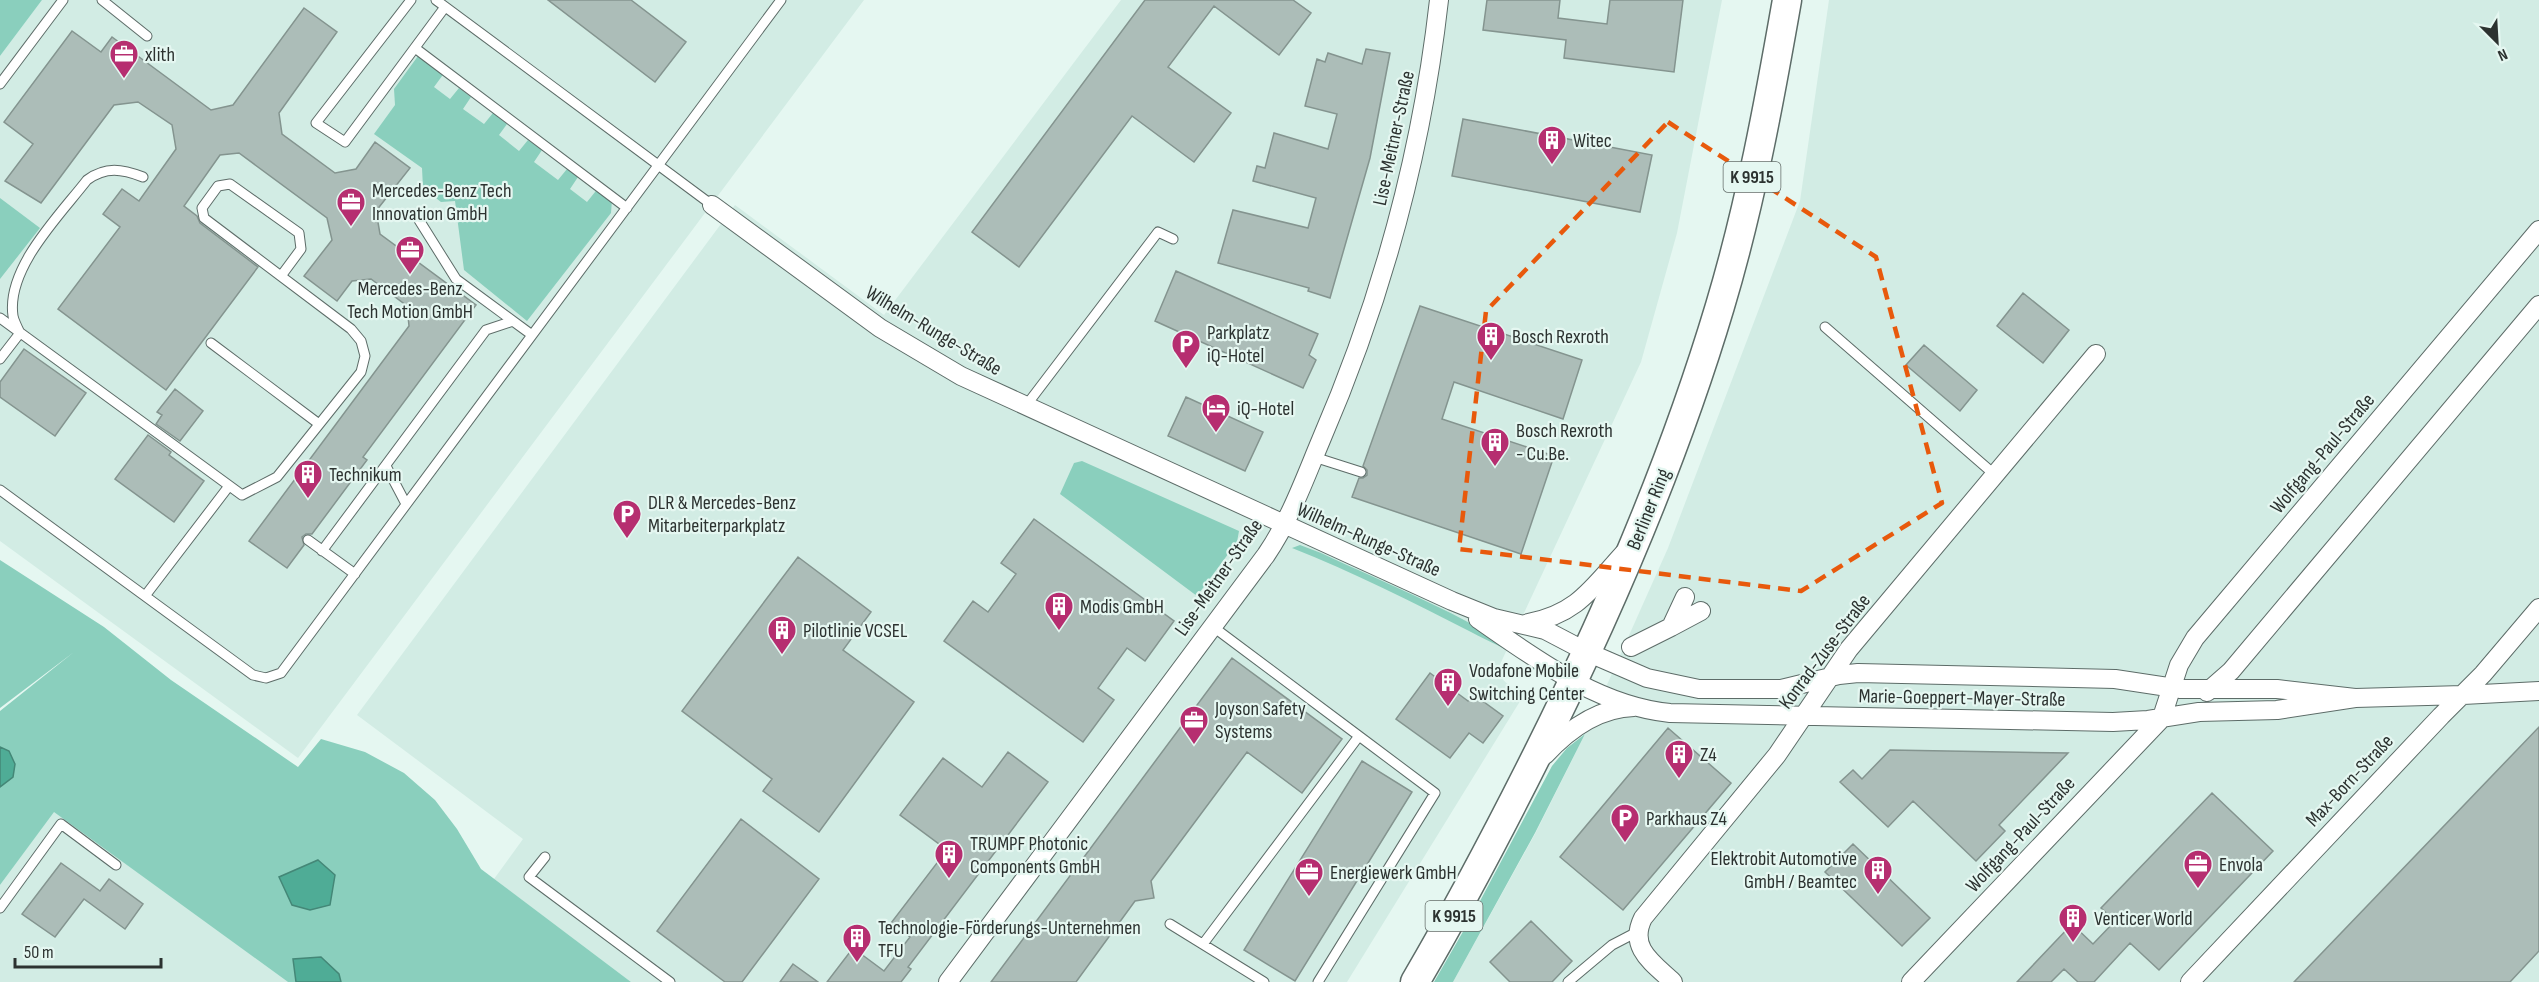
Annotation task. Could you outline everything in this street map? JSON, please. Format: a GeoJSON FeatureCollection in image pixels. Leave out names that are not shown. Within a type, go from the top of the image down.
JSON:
{"type":"FeatureCollection","features":[{"type":"Feature","properties":{"kind":"main road","name":"Berliner Ring"},"geometry":{"type":"LineString","coordinates":[[1415,982],[1464,898],[1574,681],[1637,538],[1687,408],[1732,265],[1767,114],[1787,0]]}},
{"type":"Feature","properties":{"kind":"street","name":"Lise-Meitner-Straße"},"geometry":{"type":"LineString","coordinates":[[948,982],[1266,555],[1283,525],[1314,457],[1365,330],[1396,230],[1421,123],[1439,0]]}},
{"type":"Feature","properties":{"kind":"street","name":"Wilhelm-Runge-Straße"},"geometry":{"type":"LineString","coordinates":[[712,205],[880,328],[940,365],[1025,407],[1452,602],[1494,618],[1545,630],[1587,652]]}},
{"type":"Feature","properties":{"kind":"street","name":"Wolfgang-Paul-Straße"},"geometry":{"type":"LineString","coordinates":[[2162,717],[2182,658],[2195,638],[2539,230]]}},
{"type":"Feature","properties":{"kind":"street","name":"Wolfgang-Paul-Straße"},"geometry":{"type":"LineString","coordinates":[[1911,982],[2162,717],[2211,690],[2231,671],[2539,305]]}},
{"type":"Feature","properties":{"kind":"street","name":"Konrad-Zuse-Straße"},"geometry":{"type":"LineString","coordinates":[[1637,932],[1648,911],[1769,765],[1828,678],[1857,640],[2096,354]]}},
{"type":"Feature","properties":{"kind":"street","name":"Wilhelm-Runge-Straße"},"geometry":{"type":"LineString","coordinates":[[1518,624],[1545,620],[1571,609],[1637,538]]}},
{"type":"Feature","properties":{"kind":"street"},"geometry":{"type":"LineString","coordinates":[[1671,627],[1685,597]]}},
{"type":"Feature","properties":{"kind":"street","name":"Wilhelm-Runge-Straße"},"geometry":{"type":"LineString","coordinates":[[1452,602],[1574,681]]}},
{"type":"Feature","properties":{"kind":"street","name":"Max-Born-Straße"},"geometry":{"type":"LineString","coordinates":[[2190,982],[2463,695],[2539,608]]}},
{"type":"Feature","properties":{"kind":"street"},"geometry":{"type":"LineString","coordinates":[[1630,647],[1701,611]]}},
{"type":"Feature","properties":{"kind":"street","name":"Marie-Goeppert-Mayer-Straße"},"geometry":{"type":"LineString","coordinates":[[1587,652],[1656,681],[1699,688],[1781,689],[1858,673],[2115,679],[2171,688],[2277,689],[2355,698]]}},
{"type":"Feature","properties":{"kind":"street","name":"Marie-Goeppert-Mayer-Straße"},"geometry":{"type":"LineString","coordinates":[[1574,681],[1636,708],[1670,713],[2114,722],[2207,711],[2277,710],[2355,698],[2539,691]]}},
{"type":"Feature","properties":{"kind":"street"},"geometry":{"type":"LineString","coordinates":[[1528,773],[1558,741],[1584,722],[1603,713],[1636,708]]}},
{"type":"Feature","properties":{"kind":"street"},"geometry":{"type":"LineString","coordinates":[[1637,932],[1643,951],[1673,982]]}},
{"type":"Feature","properties":{"kind":"lane"},"geometry":{"type":"LineString","coordinates":[[0,84],[63,0]]}},
{"type":"Feature","properties":{"kind":"lane"},"geometry":{"type":"LineString","coordinates":[[102,0],[147,36]]}},
{"type":"Feature","properties":{"kind":"lane"},"geometry":{"type":"LineString","coordinates":[[411,0],[316,123],[345,142],[445,7]]}},
{"type":"Feature","properties":{"kind":"lane","name":"Wilhelm-Runge-Straße"},"geometry":{"type":"LineString","coordinates":[[436,0],[712,205]]}},
{"type":"Feature","properties":{"kind":"lane"},"geometry":{"type":"LineString","coordinates":[[0,490],[253,675],[266,678],[281,673],[781,0]]}},
{"type":"Feature","properties":{"kind":"lane"},"geometry":{"type":"LineString","coordinates":[[415,48],[627,208]]}},
{"type":"Feature","properties":{"kind":"lane"},"geometry":{"type":"LineString","coordinates":[[20,333],[13,317],[12,299],[17,279],[30,254],[87,180],[109,169],[123,170],[143,177]]}},
{"type":"Feature","properties":{"kind":"lane"},"geometry":{"type":"LineString","coordinates":[[0,318],[242,495],[277,477],[361,372],[365,356],[362,340],[351,329],[204,218],[202,208],[218,186],[230,184],[299,234],[301,249],[281,276]]}},
{"type":"Feature","properties":{"kind":"lane"},"geometry":{"type":"LineString","coordinates":[[419,220],[456,279],[532,335]]}},
{"type":"Feature","properties":{"kind":"lane"},"geometry":{"type":"LineString","coordinates":[[1025,407],[1158,232],[1173,239]]}},
{"type":"Feature","properties":{"kind":"lane"},"geometry":{"type":"LineString","coordinates":[[322,550],[486,330],[513,321]]}},
{"type":"Feature","properties":{"kind":"lane"},"geometry":{"type":"LineString","coordinates":[[1825,327],[1995,475]]}},
{"type":"Feature","properties":{"kind":"lane"},"geometry":{"type":"LineString","coordinates":[[0,359],[20,333]]}},
{"type":"Feature","properties":{"kind":"lane"},"geometry":{"type":"LineString","coordinates":[[211,343],[319,424]]}},
{"type":"Feature","properties":{"kind":"lane"},"geometry":{"type":"LineString","coordinates":[[1314,457],[1361,472]]}},
{"type":"Feature","properties":{"kind":"lane"},"geometry":{"type":"LineString","coordinates":[[386,466],[406,504]]}},
{"type":"Feature","properties":{"kind":"lane"},"geometry":{"type":"LineString","coordinates":[[146,596],[229,486]]}},
{"type":"Feature","properties":{"kind":"lane"},"geometry":{"type":"LineString","coordinates":[[308,540],[355,574]]}},
{"type":"Feature","properties":{"kind":"lane"},"geometry":{"type":"LineString","coordinates":[[1212,626],[1435,793],[1318,982]]}},
{"type":"Feature","properties":{"kind":"lane"},"geometry":{"type":"LineString","coordinates":[[1203,944],[1359,736]]}},
{"type":"Feature","properties":{"kind":"lane"},"geometry":{"type":"LineString","coordinates":[[0,908],[61,824],[116,865]]}},
{"type":"Feature","properties":{"kind":"lane"},"geometry":{"type":"LineString","coordinates":[[545,857],[529,877],[670,982]]}},
{"type":"Feature","properties":{"kind":"lane"},"geometry":{"type":"LineString","coordinates":[[1170,924],[1264,982]]}},
{"type":"Feature","properties":{"kind":"lane"},"geometry":{"type":"LineString","coordinates":[[1568,982],[1612,945],[1637,932]]}},
{"type":"Feature","properties":{"kind":"highlighted area"},"geometry":{"type":"Polygon","coordinates":[[[1668,122],[1876,257],[1942,503],[1801,591],[1459,549],[1486,311],[1668,122]]]}},
{"type":"Feature","properties":{"kind":"shaded area"},"geometry":{"type":"Polygon","coordinates":[[[0,0],[42,0],[0,56],[0,0]]]}},
{"type":"Feature","properties":{"kind":"shaded area"},"geometry":{"type":"Polygon","coordinates":[[[42,0],[864,0],[298,758],[0,541],[0,56],[42,0]]]}},
{"type":"Feature","properties":{"kind":"shaded area"},"geometry":{"type":"Polygon","coordinates":[[[1121,0],[1722,0],[1677,233],[1641,362],[1496,673],[1522,698],[1347,982],[631,982],[494,879],[523,839],[357,715],[735,205],[884,315],[1121,0]]]}},
{"type":"Feature","properties":{"kind":"shaded area"},"geometry":{"type":"Polygon","coordinates":[[[1829,0],[2539,0],[2539,982],[1453,982],[1535,834],[1585,734],[1668,548],[1800,201],[1829,0]]]}},
{"type":"Feature","properties":{"kind":"shaded area"},"geometry":{"type":"Polygon","coordinates":[[[418,56],[445,72],[434,87],[450,99],[459,88],[471,97],[463,109],[484,124],[493,113],[507,124],[499,135],[519,151],[528,140],[542,150],[534,162],[558,180],[567,169],[578,177],[570,189],[587,202],[599,187],[612,200],[611,213],[527,321],[464,270],[455,201],[441,202],[423,188],[422,168],[374,134],[395,105],[394,89],[418,56]]]}},
{"type":"Feature","properties":{"kind":"shaded area"},"geometry":{"type":"Polygon","coordinates":[[[0,198],[40,228],[0,279],[0,198]]]}},
{"type":"Feature","properties":{"kind":"shaded area"},"geometry":{"type":"Polygon","coordinates":[[[1082,461],[1239,531],[1237,542],[1197,596],[1060,494],[1074,463],[1082,461]]]}},
{"type":"Feature","properties":{"kind":"shaded area"},"geometry":{"type":"Polygon","coordinates":[[[1300,545],[1460,618],[1487,632],[1538,665],[1533,670],[1504,648],[1382,588],[1292,548],[1300,545]]]}},
{"type":"Feature","properties":{"kind":"shaded area"},"geometry":{"type":"Polygon","coordinates":[[[0,560],[104,627],[171,680],[298,767],[321,739],[365,752],[404,773],[435,800],[457,829],[481,869],[631,982],[341,982],[339,974],[293,959],[296,982],[288,982],[54,812],[0,885],[0,711],[74,652],[0,708],[0,560]]]}},
{"type":"Feature","properties":{"kind":"shaded area"},"geometry":{"type":"Polygon","coordinates":[[[1585,734],[1535,833],[1453,982],[1434,982],[1552,766],[1567,748],[1585,734]]]}},
{"type":"Feature","properties":{"kind":"shaded area"},"geometry":{"type":"Polygon","coordinates":[[[0,747],[9,751],[15,764],[13,777],[0,787],[0,747]]]}},
{"type":"Feature","properties":{"kind":"shaded area"},"geometry":{"type":"Polygon","coordinates":[[[54,811],[288,982],[0,982],[0,885],[54,811]]]}},
{"type":"Feature","properties":{"kind":"shaded area"},"geometry":{"type":"Polygon","coordinates":[[[318,860],[335,875],[330,905],[310,910],[292,905],[279,877],[318,860]]]}},
{"type":"Feature","properties":{"kind":"shaded area"},"geometry":{"type":"Polygon","coordinates":[[[321,957],[339,974],[341,982],[296,982],[293,959],[321,957]]]}},
{"type":"Feature","properties":{"kind":"building"},"geometry":{"type":"Polygon","coordinates":[[[548,0],[631,0],[686,42],[655,82],[548,0]]]}},
{"type":"Feature","properties":{"kind":"building"},"geometry":{"type":"Polygon","coordinates":[[[1145,0],[1293,0],[1311,13],[1279,55],[1214,6],[1168,67],[1231,113],[1194,162],[1132,116],[1019,267],[972,232],[1145,0]]]}},
{"type":"Feature","properties":{"kind":"building"},"geometry":{"type":"Polygon","coordinates":[[[1487,0],[1560,0],[1558,18],[1607,24],[1610,0],[1683,0],[1674,72],[1564,58],[1566,40],[1483,30],[1487,0]]]}},
{"type":"Feature","properties":{"kind":"building"},"geometry":{"type":"Polygon","coordinates":[[[304,8],[337,32],[279,113],[282,134],[335,173],[356,169],[375,142],[410,168],[376,211],[380,234],[476,305],[363,457],[367,460],[312,534],[302,537],[304,545],[287,568],[249,541],[409,326],[407,306],[371,279],[352,281],[337,301],[304,276],[332,240],[327,218],[239,153],[220,155],[184,206],[197,216],[200,223],[258,267],[166,390],[58,309],[120,227],[103,214],[122,189],[139,201],[176,149],[172,125],[138,102],[114,105],[41,203],[5,181],[33,144],[4,122],[72,31],[101,52],[112,37],[211,110],[233,105],[304,8]]]}},
{"type":"Feature","properties":{"kind":"building"},"geometry":{"type":"Polygon","coordinates":[[[1366,49],[1390,53],[1370,158],[1330,298],[1308,291],[1309,288],[1218,263],[1233,210],[1308,228],[1316,198],[1253,181],[1257,166],[1265,168],[1274,133],[1328,149],[1337,114],[1305,106],[1317,59],[1325,62],[1328,53],[1362,64],[1366,49]]]}},
{"type":"Feature","properties":{"kind":"building","name":"Witec"},"geometry":{"type":"Polygon","coordinates":[[[1463,119],[1652,155],[1640,212],[1452,176],[1463,119]]]}},
{"type":"Feature","properties":{"kind":"building"},"geometry":{"type":"Polygon","coordinates":[[[1176,271],[1318,334],[1309,355],[1316,360],[1303,388],[1155,321],[1176,271]]]}},
{"type":"Feature","properties":{"kind":"building"},"geometry":{"type":"Polygon","coordinates":[[[2023,293],[2069,330],[2043,363],[1997,326],[2023,293]]]}},
{"type":"Feature","properties":{"kind":"building"},"geometry":{"type":"Polygon","coordinates":[[[1420,306],[1582,360],[1563,419],[1454,382],[1442,419],[1554,456],[1521,554],[1352,497],[1359,478],[1367,475],[1367,470],[1363,466],[1420,306]]]}},
{"type":"Feature","properties":{"kind":"building"},"geometry":{"type":"Polygon","coordinates":[[[1924,345],[1977,390],[1960,411],[1906,365],[1924,345]]]}},
{"type":"Feature","properties":{"kind":"building"},"geometry":{"type":"Polygon","coordinates":[[[24,349],[86,393],[55,436],[0,397],[0,382],[24,349]]]}},
{"type":"Feature","properties":{"kind":"building"},"geometry":{"type":"Polygon","coordinates":[[[175,389],[203,411],[180,441],[156,424],[162,415],[157,412],[175,389]]]}},
{"type":"Feature","properties":{"kind":"building","name":"iQ-Hotel"},"geometry":{"type":"Polygon","coordinates":[[[1186,397],[1263,432],[1245,471],[1168,436],[1186,397]]]}},
{"type":"Feature","properties":{"kind":"building"},"geometry":{"type":"Polygon","coordinates":[[[148,435],[171,452],[169,455],[204,481],[174,522],[115,479],[148,435]]]}},
{"type":"Feature","properties":{"kind":"building","name":"Modis GmbH"},"geometry":{"type":"Polygon","coordinates":[[[1034,519],[1174,621],[1145,661],[1127,648],[1098,688],[1114,700],[1083,742],[944,641],[973,601],[988,612],[1016,574],[1001,563],[1034,519]]]}},
{"type":"Feature","properties":{"kind":"building"},"geometry":{"type":"Polygon","coordinates":[[[798,557],[871,612],[843,650],[914,702],[819,832],[763,791],[772,779],[682,711],[798,557]]]}},
{"type":"Feature","properties":{"kind":"building"},"geometry":{"type":"Polygon","coordinates":[[[1232,658],[1342,739],[1302,793],[1247,752],[1151,881],[1154,898],[1135,901],[1076,982],[991,982],[1232,658]]]}},
{"type":"Feature","properties":{"kind":"building","name":"Vodafone Mobile Switching Center"},"geometry":{"type":"Polygon","coordinates":[[[1430,673],[1468,701],[1473,694],[1503,716],[1483,743],[1469,733],[1450,758],[1396,719],[1430,673]]]}},
{"type":"Feature","properties":{"kind":"building"},"geometry":{"type":"Polygon","coordinates":[[[2539,727],[2539,951],[2510,982],[2294,982],[2539,727]]]}},
{"type":"Feature","properties":{"kind":"building","name":"Parkhaus Z4"},"geometry":{"type":"Polygon","coordinates":[[[1668,728],[1731,783],[1623,910],[1560,857],[1668,728]]]}},
{"type":"Feature","properties":{"kind":"building"},"geometry":{"type":"Polygon","coordinates":[[[1890,750],[2068,753],[1999,825],[2005,831],[1976,861],[1913,801],[1888,827],[1840,782],[1853,770],[1862,779],[1890,750]]]}},
{"type":"Feature","properties":{"kind":"building","name":"TRUMPF Photonic Components GmbH"},"geometry":{"type":"Polygon","coordinates":[[[1008,752],[1048,782],[908,967],[911,969],[901,982],[827,982],[853,948],[884,971],[910,937],[891,923],[947,850],[900,815],[943,758],[982,787],[1008,752]]]}},
{"type":"Feature","properties":{"kind":"building"},"geometry":{"type":"Polygon","coordinates":[[[1362,761],[1412,792],[1295,981],[1244,950],[1362,761]]]}},
{"type":"Feature","properties":{"kind":"building"},"geometry":{"type":"Polygon","coordinates":[[[2212,793],[2273,851],[2159,970],[2130,943],[2094,982],[2078,982],[2064,969],[2051,982],[2017,982],[2072,924],[2093,944],[2115,921],[2101,908],[2212,793]]]}},
{"type":"Feature","properties":{"kind":"building"},"geometry":{"type":"Polygon","coordinates":[[[741,819],[819,879],[742,982],[725,982],[657,931],[741,819]]]}},
{"type":"Feature","properties":{"kind":"building","name":"Elektrobit Automotive GmbH / Beamtec"},"geometry":{"type":"Polygon","coordinates":[[[1853,844],[1930,918],[1902,946],[1825,872],[1853,844]]]}},
{"type":"Feature","properties":{"kind":"building"},"geometry":{"type":"Polygon","coordinates":[[[61,863],[100,891],[109,879],[143,904],[125,929],[84,899],[55,937],[22,914],[61,863]]]}},
{"type":"Feature","properties":{"kind":"building"},"geometry":{"type":"Polygon","coordinates":[[[1531,921],[1572,961],[1552,982],[1510,982],[1490,962],[1531,921]]]}},
{"type":"Feature","properties":{"kind":"building"},"geometry":{"type":"Polygon","coordinates":[[[793,964],[818,982],[780,982],[793,964]]]}},
{"type":"Feature","properties":{"kind":"place","name":"xlith"},"geometry":{"type":"Point","coordinates":[124,80]}},
{"type":"Feature","properties":{"kind":"place","name":"Witec"},"geometry":{"type":"Point","coordinates":[1552,166]}},
{"type":"Feature","properties":{"kind":"place","name":"Mercedes-Benz Tech Innovation GmbH"},"geometry":{"type":"Point","coordinates":[351,228]}},
{"type":"Feature","properties":{"kind":"place","name":"Mercedes-Benz Tech Motion GmbH"},"geometry":{"type":"Point","coordinates":[410,276]}},
{"type":"Feature","properties":{"kind":"place","name":"Bosch Rexroth"},"geometry":{"type":"Point","coordinates":[1491,362]}},
{"type":"Feature","properties":{"kind":"place","name":"Parkplatz iQ-Hotel"},"geometry":{"type":"Point","coordinates":[1186,370]}},
{"type":"Feature","properties":{"kind":"place","name":"iQ-Hotel"},"geometry":{"type":"Point","coordinates":[1216,434]}},
{"type":"Feature","properties":{"kind":"place","name":"Bosch Rexroth - Cu.Be."},"geometry":{"type":"Point","coordinates":[1495,468]}},
{"type":"Feature","properties":{"kind":"place","name":"Technikum"},"geometry":{"type":"Point","coordinates":[308,500]}},
{"type":"Feature","properties":{"kind":"place","name":"DLR & Mercedes-Benz Mitarbeiterparkplatz"},"geometry":{"type":"Point","coordinates":[627,540]}},
{"type":"Feature","properties":{"kind":"place","name":"Modis GmbH"},"geometry":{"type":"Point","coordinates":[1059,632]}},
{"type":"Feature","properties":{"kind":"place","name":"Pilotlinie VCSEL"},"geometry":{"type":"Point","coordinates":[782,656]}},
{"type":"Feature","properties":{"kind":"place","name":"Vodafone Mobile Switching Center"},"geometry":{"type":"Point","coordinates":[1448,708]}},
{"type":"Feature","properties":{"kind":"place","name":"Joyson Safety Systems"},"geometry":{"type":"Point","coordinates":[1194,746]}},
{"type":"Feature","properties":{"kind":"place","name":"Z4"},"geometry":{"type":"Point","coordinates":[1679,780]}},
{"type":"Feature","properties":{"kind":"place","name":"Parkhaus Z4"},"geometry":{"type":"Point","coordinates":[1625,844]}},
{"type":"Feature","properties":{"kind":"place","name":"TRUMPF Photonic Components GmbH"},"geometry":{"type":"Point","coordinates":[949,880]}},
{"type":"Feature","properties":{"kind":"place","name":"Envola"},"geometry":{"type":"Point","coordinates":[2198,890]}},
{"type":"Feature","properties":{"kind":"place","name":"Elektrobit Automotive GmbH / Beamtec"},"geometry":{"type":"Point","coordinates":[1878,896]}},
{"type":"Feature","properties":{"kind":"place","name":"Energiewerk GmbH"},"geometry":{"type":"Point","coordinates":[1309,898]}},
{"type":"Feature","properties":{"kind":"place","name":"Venticer World"},"geometry":{"type":"Point","coordinates":[2073,944]}},
{"type":"Feature","properties":{"kind":"place","name":"Technologie-Förderungs-Unternehmen TFU"},"geometry":{"type":"Point","coordinates":[857,964]}}]}
